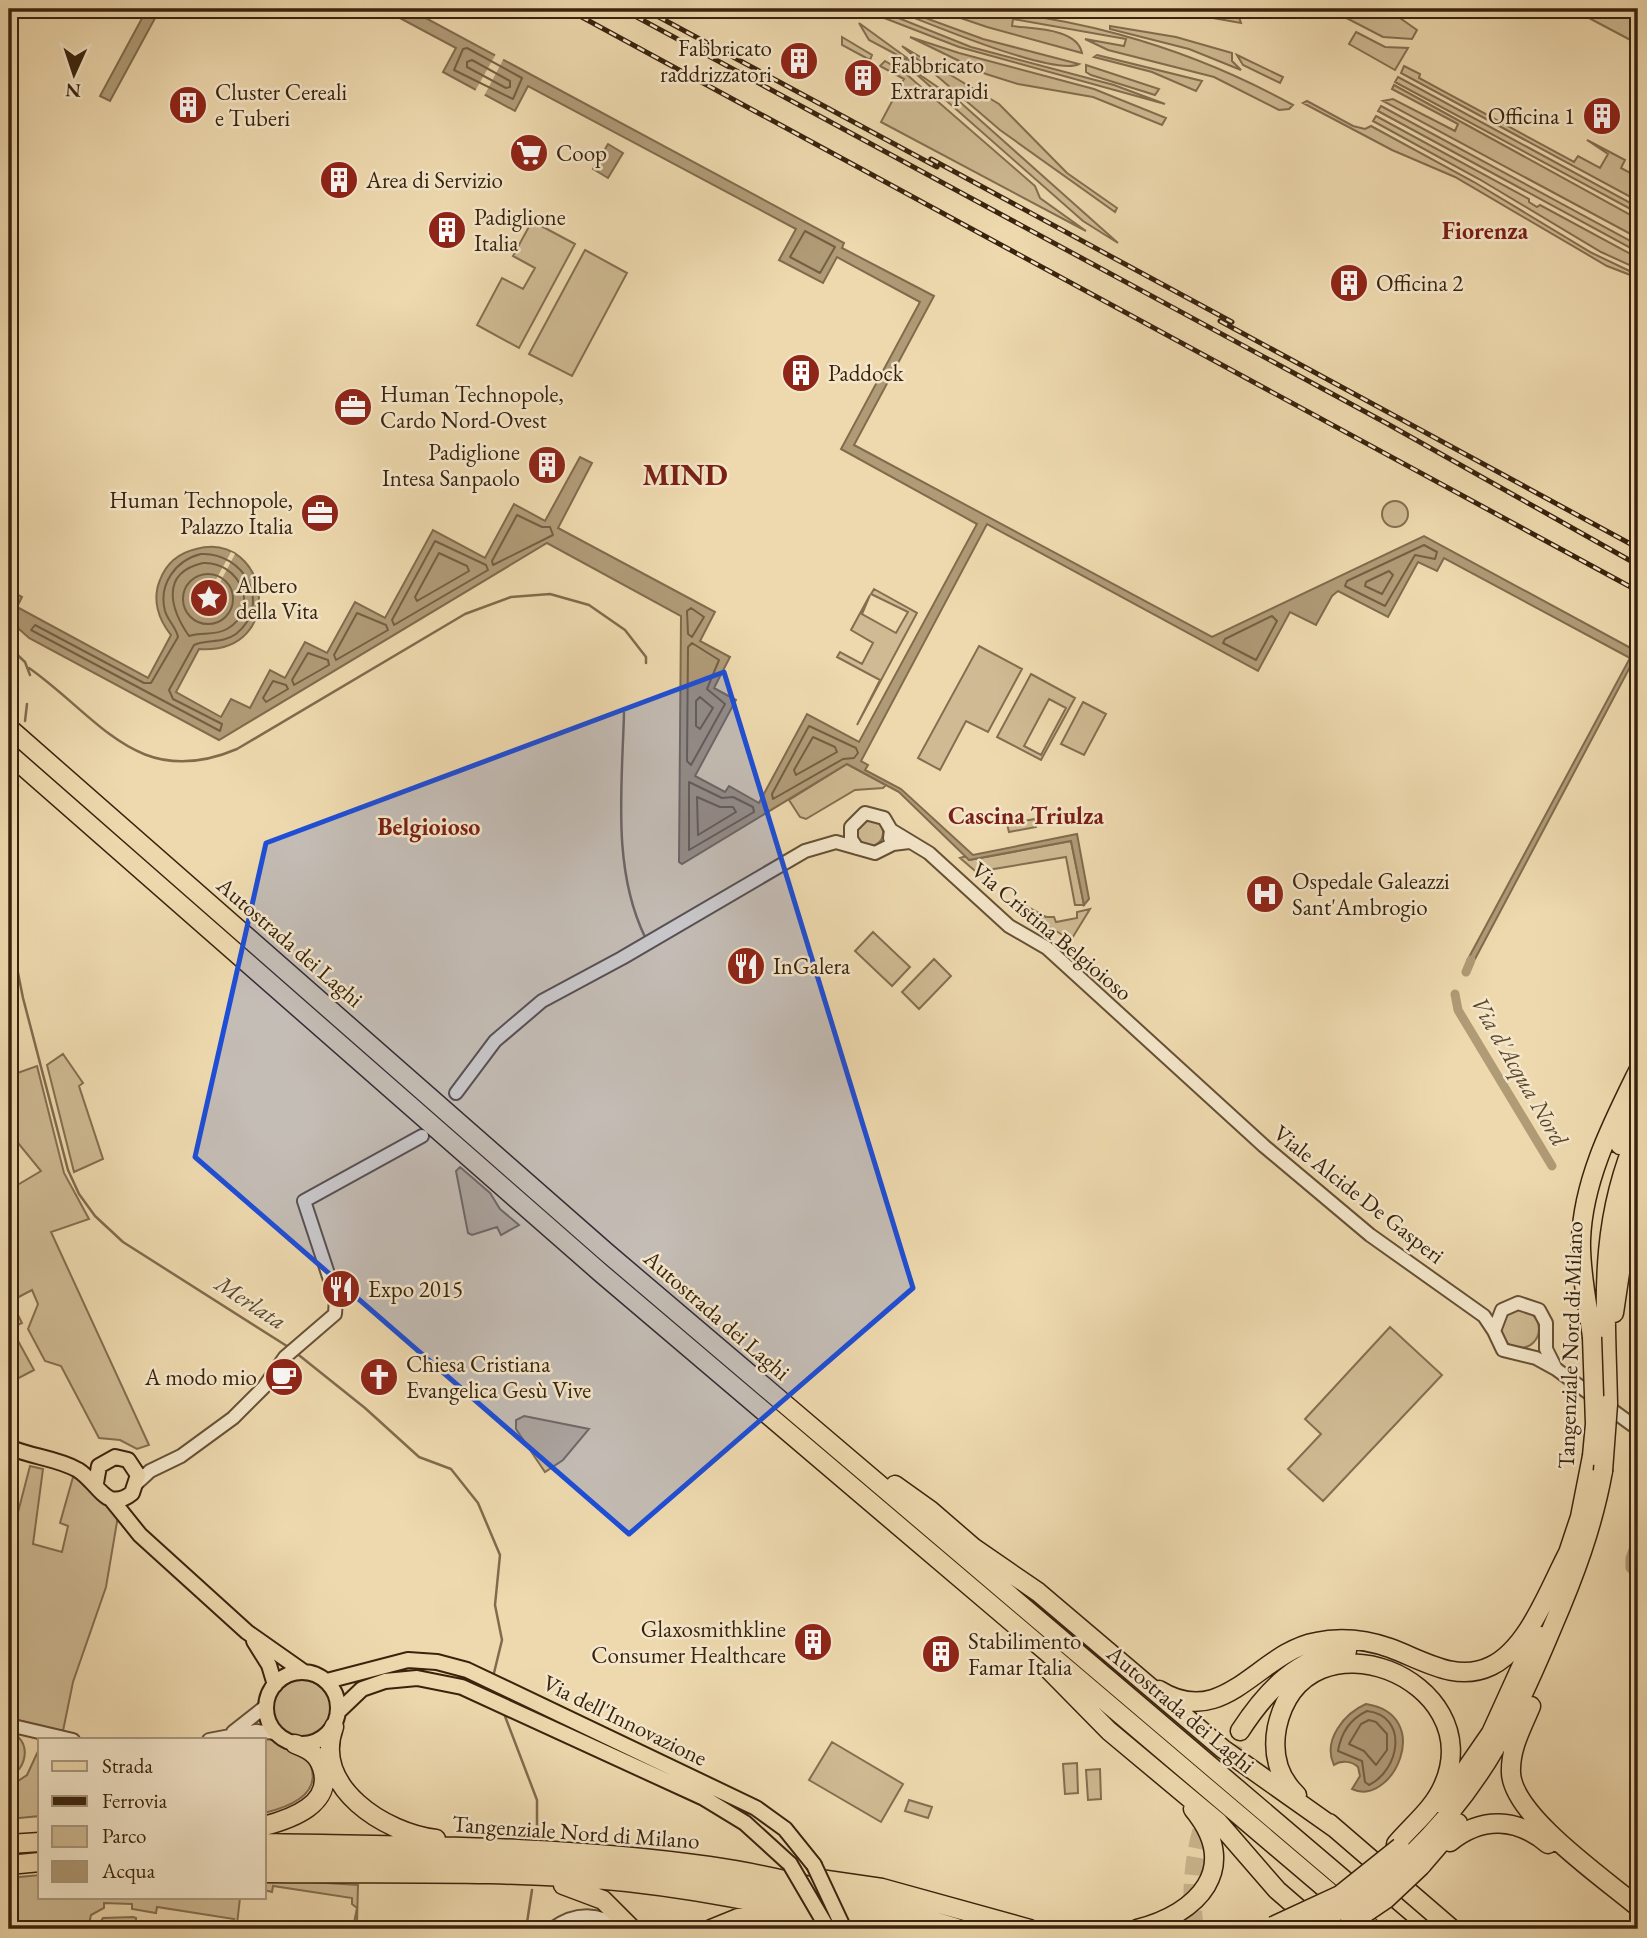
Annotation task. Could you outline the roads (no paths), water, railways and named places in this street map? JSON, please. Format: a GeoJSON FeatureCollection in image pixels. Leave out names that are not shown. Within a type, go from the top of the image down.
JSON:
{"type":"FeatureCollection","features":[{"type":"Feature","properties":{"kind":"highway"},"geometry":{"type":"LineString","coordinates":[[9,713],[109,800],[173,872]]}},
{"type":"Feature","properties":{"kind":"highway","name":"Autostrada dei Laghi"},"geometry":{"type":"LineString","coordinates":[[9,728],[814,1430],[1402,1929]]}},
{"type":"Feature","properties":{"kind":"highway","name":"Autostrada dei Laghi"},"geometry":{"type":"LineString","coordinates":[[9,754],[591,1264],[1373,1929]]}},
{"type":"Feature","properties":{"kind":"highway"},"geometry":{"type":"LineString","coordinates":[[9,767],[89,824]]}},
{"type":"Feature","properties":{"kind":"highway"},"geometry":{"type":"LineString","coordinates":[[1592,1337],[1581,1251],[1582,1227],[1605,1139],[1638,1071]]}},
{"type":"Feature","properties":{"kind":"highway","name":"Tangenziale Nord di Milano"},"geometry":{"type":"LineString","coordinates":[[1570,1549],[1585,1499],[1595,1424],[1592,1337],[1594,1257],[1601,1208],[1613,1163],[1638,1106]]}},
{"type":"Feature","properties":{"kind":"highway","name":"Tangenziale Nord di Milano"},"geometry":{"type":"LineString","coordinates":[[1303,1929],[1353,1903],[1411,1856],[1450,1815],[1493,1756],[1521,1702],[1553,1611],[1592,1524],[1604,1471],[1608,1404],[1604,1291],[1606,1250],[1619,1184],[1638,1133]]}},
{"type":"Feature","properties":{"kind":"highway"},"geometry":{"type":"LineString","coordinates":[[1608,1404],[1618,1279],[1629,1212],[1638,1182]]}},
{"type":"Feature","properties":{"kind":"highway"},"geometry":{"type":"LineString","coordinates":[[814,1430],[930,1510],[974,1548],[1038,1592],[1223,1749],[1336,1829]]}},
{"type":"Feature","properties":{"kind":"highway"},"geometry":{"type":"LineString","coordinates":[[1570,1549],[1553,1611],[1541,1678],[1513,1753],[1512,1777],[1517,1794],[1536,1820],[1638,1907]]}},
{"type":"Feature","properties":{"kind":"highway"},"geometry":{"type":"LineString","coordinates":[[1240,1731],[1257,1704],[1282,1679],[1319,1658],[1362,1650],[1448,1670],[1471,1672],[1488,1667],[1510,1654],[1528,1632],[1570,1549]]}},
{"type":"Feature","properties":{"kind":"highway"},"geometry":{"type":"LineString","coordinates":[[1004,1616],[1047,1669],[1093,1716],[1218,1822],[1277,1890],[1322,1929]]}},
{"type":"Feature","properties":{"kind":"highway"},"geometry":{"type":"LineString","coordinates":[[1113,1655],[1163,1693],[1193,1702],[1213,1700],[1228,1694],[1283,1654],[1318,1641],[1344,1640],[1377,1645],[1426,1664]]}},
{"type":"Feature","properties":{"kind":"highway"},"geometry":{"type":"LineString","coordinates":[[1343,1928],[1401,1886],[1411,1856],[1448,1771],[1450,1745],[1443,1721],[1426,1695],[1402,1675],[1376,1664],[1344,1663],[1308,1679],[1289,1699],[1277,1729],[1276,1758],[1284,1780],[1336,1829],[1452,1929]]}},
{"type":"Feature","properties":{"kind":"highway"},"geometry":{"type":"LineString","coordinates":[[1411,1856],[1485,1786],[1541,1678]]}},
{"type":"Feature","properties":{"kind":"highway"},"geometry":{"type":"LineString","coordinates":[[336,1719],[328,1749],[337,1774],[358,1804],[381,1822],[428,1838],[533,1850]]}},
{"type":"Feature","properties":{"kind":"highway"},"geometry":{"type":"LineString","coordinates":[[266,1825],[299,1813],[314,1803],[322,1793],[324,1780],[320,1762],[311,1751],[295,1744]]}},
{"type":"Feature","properties":{"kind":"highway"},"geometry":{"type":"LineString","coordinates":[[1137,1929],[1167,1920],[1189,1907],[1205,1890],[1213,1863],[1212,1843],[1201,1819],[1139,1755]]}},
{"type":"Feature","properties":{"kind":"highway"},"geometry":{"type":"LineString","coordinates":[[1411,1856],[1450,1842],[1467,1830],[1494,1823],[1513,1824],[1543,1840],[1638,1921]]}},
{"type":"Feature","properties":{"kind":"highway"},"geometry":{"type":"LineString","coordinates":[[9,1844],[38,1842]]}},
{"type":"Feature","properties":{"kind":"highway","name":"Tangenziale Nord di Milano"},"geometry":{"type":"LineString","coordinates":[[266,1843],[533,1850],[661,1860],[800,1884],[960,1929]]}},
{"type":"Feature","properties":{"kind":"highway","name":"Tangenziale Nord di Milano"},"geometry":{"type":"LineString","coordinates":[[1268,1928],[1319,1907],[1374,1871],[1411,1856]]}},
{"type":"Feature","properties":{"kind":"highway","name":"Tangenziale Nord di Milano"},"geometry":{"type":"LineString","coordinates":[[266,1860],[550,1864],[662,1873],[777,1893],[913,1929]]}},
{"type":"Feature","properties":{"kind":"highway"},"geometry":{"type":"LineString","coordinates":[[661,1860],[768,1870],[882,1888],[1030,1929]]}},
{"type":"Feature","properties":{"kind":"highway"},"geometry":{"type":"LineString","coordinates":[[9,1865],[38,1862]]}},
{"type":"Feature","properties":{"kind":"highway"},"geometry":{"type":"LineString","coordinates":[[9,1872],[38,1870]]}},
{"type":"Feature","properties":{"kind":"highway"},"geometry":{"type":"LineString","coordinates":[[266,1873],[551,1877],[666,1887],[783,1908],[867,1929]]}},
{"type":"Feature","properties":{"kind":"highway"},"geometry":{"type":"LineString","coordinates":[[427,1875],[569,1886],[603,1900],[632,1929]]}},
{"type":"Feature","properties":{"kind":"highway"},"geometry":{"type":"LineString","coordinates":[[711,1929],[738,1918],[765,1915],[814,1920],[853,1929]]}},
{"type":"Feature","properties":{"kind":"main road"},"geometry":{"type":"LineString","coordinates":[[9,1447],[75,1468],[96,1483],[101,1493],[111,1499],[140,1535],[247,1632],[304,1672],[327,1681],[336,1695],[336,1719],[317,1742],[295,1744],[276,1733],[268,1721],[266,1706],[275,1685],[288,1675],[304,1672]]}},
{"type":"Feature","properties":{"kind":"main road"},"geometry":{"type":"LineString","coordinates":[[75,1468],[100,1465],[115,1457],[131,1463],[136,1470],[135,1488],[127,1517]]}},
{"type":"Feature","properties":{"kind":"main road"},"geometry":{"type":"LineString","coordinates":[[96,1483],[100,1465]]}},
{"type":"Feature","properties":{"kind":"main road"},"geometry":{"type":"LineString","coordinates":[[111,1499],[122,1499],[135,1488]]}},
{"type":"Feature","properties":{"kind":"main road"},"geometry":{"type":"LineString","coordinates":[[247,1632],[269,1665],[275,1685]]}},
{"type":"Feature","properties":{"kind":"main road","name":"Via dell'Innovazione"},"geometry":{"type":"LineString","coordinates":[[327,1681],[408,1660],[437,1662],[467,1670],[756,1808],[785,1829],[814,1865],[844,1929]]}},
{"type":"Feature","properties":{"kind":"main road","name":"Via dell'Innovazione"},"geometry":{"type":"LineString","coordinates":[[336,1719],[362,1689],[385,1681],[425,1679],[462,1687],[704,1798],[745,1823],[790,1864],[828,1929]]}},
{"type":"Feature","properties":{"kind":"street"},"geometry":{"type":"LineString","coordinates":[[456,1093],[512,1024],[542,1002],[805,851],[828,843],[850,827],[858,816],[872,812],[884,818],[891,830],[885,847]]}},
{"type":"Feature","properties":{"kind":"street"},"geometry":{"type":"LineString","coordinates":[[850,827],[851,839],[857,848]]}},
{"type":"Feature","properties":{"kind":"street","name":"Via Cristina Belgioioso"},"geometry":{"type":"LineString","coordinates":[[891,830],[929,853],[991,912],[1047,948],[1226,1113]]}},
{"type":"Feature","properties":{"kind":"street"},"geometry":{"type":"LineString","coordinates":[[828,843],[843,843],[868,853],[910,842]]}},
{"type":"Feature","properties":{"kind":"street","name":"Viale Alcide De Gasperi"},"geometry":{"type":"LineString","coordinates":[[1226,1113],[1370,1235],[1488,1320],[1494,1332]]}},
{"type":"Feature","properties":{"kind":"street"},"geometry":{"type":"LineString","coordinates":[[135,1488],[157,1466],[181,1456],[233,1418],[264,1387],[285,1357],[331,1320],[337,1308],[336,1298],[304,1201],[422,1136]]}},
{"type":"Feature","properties":{"kind":"street"},"geometry":{"type":"LineString","coordinates":[[1556,1369],[1548,1356],[1544,1316],[1533,1306],[1517,1303],[1502,1310],[1496,1318],[1494,1332],[1503,1350],[1536,1358],[1556,1369],[1638,1429]]}},
{"type":"Feature","properties":{"kind":"street","name":"Viale Alcide De Gasperi"},"geometry":{"type":"LineString","coordinates":[[1468,1306],[1502,1310]]}},
{"type":"Feature","properties":{"kind":"street"},"geometry":{"type":"LineString","coordinates":[[1523,1356],[1537,1350],[1546,1337]]}},
{"type":"Feature","properties":{"kind":"street"},"geometry":{"type":"LineString","coordinates":[[131,1463],[157,1466]]}},
{"type":"Feature","properties":{"kind":"street"},"geometry":{"type":"LineString","coordinates":[[230,1734],[266,1706]]}},
{"type":"Feature","properties":{"kind":"street"},"geometry":{"type":"LineString","coordinates":[[9,1725],[65,1738]]}},
{"type":"Feature","properties":{"kind":"street"},"geometry":{"type":"LineString","coordinates":[[216,1738],[256,1731],[276,1733]]}},
{"type":"Feature","properties":{"kind":"street"},"geometry":{"type":"LineString","coordinates":[[552,1929],[568,1919],[589,1916],[603,1918],[621,1929]]}},
{"type":"Feature","properties":{"kind":"water"},"geometry":{"type":"Polygon","coordinates":[[[147,9],[160,9],[110,101],[100,96],[147,9]]]}},
{"type":"Feature","properties":{"kind":"water"},"geometry":{"type":"Polygon","coordinates":[[[383,9],[409,9],[844,243],[842,248],[934,296],[854,445],[1212,637],[1424,536],[1638,652],[1475,959],[1468,959],[1630,658],[1444,558],[1437,571],[1418,562],[1388,617],[1338,591],[1332,596],[1316,625],[1290,612],[1258,671],[987,524],[861,761],[868,765],[865,770],[901,789],[973,855],[1077,834],[1089,899],[1084,905],[1071,841],[969,860],[899,792],[847,764],[682,864],[679,862],[681,616],[547,543],[219,740],[29,638],[9,620],[9,590],[22,597],[17,607],[148,678],[171,635],[160,616],[157,602],[158,587],[163,574],[174,560],[184,553],[196,549],[221,548],[240,557],[253,573],[259,594],[257,615],[247,633],[228,646],[199,649],[176,692],[221,717],[231,699],[250,708],[270,670],[285,678],[305,642],[327,653],[355,602],[385,618],[433,530],[485,558],[514,504],[545,521],[580,457],[592,463],[558,528],[715,612],[700,641],[730,657],[714,688],[736,700],[695,776],[725,792],[729,786],[759,803],[807,714],[859,742],[977,524],[841,449],[920,302],[837,257],[823,283],[779,260],[796,229],[528,86],[515,111],[443,72],[456,48],[383,9]]]}},
{"type":"Feature","properties":{"kind":"water"},"geometry":{"type":"Polygon","coordinates":[[[608,144],[623,153],[608,178],[593,169],[608,144]]]}},
{"type":"Feature","properties":{"kind":"water"},"geometry":{"type":"Polygon","coordinates":[[[1366,1704],[1387,1712],[1399,1725],[1403,1741],[1400,1758],[1392,1773],[1381,1785],[1367,1791],[1352,1789],[1360,1776],[1358,1767],[1346,1762],[1334,1765],[1331,1756],[1333,1737],[1338,1728],[1350,1714],[1366,1704]]]}},
{"type":"Feature","properties":{"kind":"waterway"},"geometry":{"type":"LineString","coordinates":[[29,668],[122,743],[146,755],[173,761],[203,760],[237,749],[465,614],[511,597],[550,594],[589,605],[625,630],[646,657],[646,663]]}},
{"type":"Feature","properties":{"kind":"waterway","name":"Merlata"},"geometry":{"type":"LineString","coordinates":[[9,647],[25,662],[30,675]]}},
{"type":"Feature","properties":{"kind":"waterway","name":"Merlata"},"geometry":{"type":"LineString","coordinates":[[25,721],[27,704]]}},
{"type":"Feature","properties":{"kind":"waterway"},"geometry":{"type":"LineString","coordinates":[[624,713],[621,799],[623,856],[635,911],[645,937]]}},
{"type":"Feature","properties":{"kind":"waterway","name":"Merlata"},"geometry":{"type":"LineString","coordinates":[[9,838],[18,785]]}},
{"type":"Feature","properties":{"kind":"waterway","name":"Merlata"},"geometry":{"type":"LineString","coordinates":[[9,928],[23,998],[68,1170],[79,1194],[95,1216],[123,1242],[290,1348]]}},
{"type":"Feature","properties":{"kind":"waterway","name":"Via d'Acqua Nord"},"geometry":{"type":"LineString","coordinates":[[1466,972],[1471,960]]}},
{"type":"Feature","properties":{"kind":"waterway","name":"Via d'Acqua Nord"},"geometry":{"type":"LineString","coordinates":[[1455,994],[1458,1010],[1552,1166]]}},
{"type":"Feature","properties":{"kind":"waterway","name":"Merlata"},"geometry":{"type":"LineString","coordinates":[[295,1352],[365,1408],[419,1457],[451,1469],[478,1503],[500,1555],[495,1605],[502,1640],[494,1673]]}},
{"type":"Feature","properties":{"kind":"waterway","name":"Via d'Acqua Nord"},"geometry":{"type":"LineString","coordinates":[[1638,1536],[1630,1558],[1630,1568],[1638,1575]]}},
{"type":"Feature","properties":{"kind":"waterway","name":"Merlata"},"geometry":{"type":"LineString","coordinates":[[503,1711],[537,1800],[537,1828]]}},
{"type":"Feature","properties":{"kind":"waterway","name":"Merlata"},"geometry":{"type":"LineString","coordinates":[[526,1929],[532,1890]]}},
{"type":"Feature","properties":{"kind":"tunnel"},"geometry":{"type":"LineString","coordinates":[[1216,1785],[1240,1731]]}},
{"type":"Feature","properties":{"kind":"tunnel"},"geometry":{"type":"LineString","coordinates":[[1195,1929],[1194,1870],[1207,1812]]}},
{"type":"Feature","properties":{"kind":"railway"},"geometry":{"type":"LineString","coordinates":[[567,9],[1638,591]]}},
{"type":"Feature","properties":{"kind":"railway"},"geometry":{"type":"LineString","coordinates":[[622,9],[1386,423],[1638,565]]}},
{"type":"Feature","properties":{"kind":"railway"},"geometry":{"type":"LineString","coordinates":[[644,9],[937,167]]}},
{"type":"Feature","properties":{"kind":"railway"},"geometry":{"type":"LineString","coordinates":[[931,159],[1232,322]]}},
{"type":"Feature","properties":{"kind":"railway"},"geometry":{"type":"LineString","coordinates":[[1220,321],[1638,548]]}},
{"type":"Feature","properties":{"kind":"place","name":"Fabbricato raddrizzatori"},"geometry":{"type":"Point","coordinates":[799,61]}},
{"type":"Feature","properties":{"kind":"place","name":"Fabbricato Extrarapidi"},"geometry":{"type":"Point","coordinates":[863,78]}},
{"type":"Feature","properties":{"kind":"place","name":"Cluster Cereali e Tuberi"},"geometry":{"type":"Point","coordinates":[188,105]}},
{"type":"Feature","properties":{"kind":"place","name":"Officina 1"},"geometry":{"type":"Point","coordinates":[1602,116]}},
{"type":"Feature","properties":{"kind":"place","name":"Coop"},"geometry":{"type":"Point","coordinates":[529,153]}},
{"type":"Feature","properties":{"kind":"place","name":"Area di Servizio"},"geometry":{"type":"Point","coordinates":[339,180]}},
{"type":"Feature","properties":{"kind":"place","name":"Padiglione Italia"},"geometry":{"type":"Point","coordinates":[447,230]}},
{"type":"Feature","properties":{"kind":"place","name":"Officina 2"},"geometry":{"type":"Point","coordinates":[1349,283]}},
{"type":"Feature","properties":{"kind":"place","name":"Paddock"},"geometry":{"type":"Point","coordinates":[801,373]}},
{"type":"Feature","properties":{"kind":"place","name":"Human Technopole, Cardo Nord-Ovest"},"geometry":{"type":"Point","coordinates":[353,407]}},
{"type":"Feature","properties":{"kind":"place","name":"Padiglione Intesa Sanpaolo"},"geometry":{"type":"Point","coordinates":[547,465]}},
{"type":"Feature","properties":{"kind":"place","name":"Human Technopole, Palazzo Italia"},"geometry":{"type":"Point","coordinates":[320,513]}},
{"type":"Feature","properties":{"kind":"place","name":"Albero della Vita"},"geometry":{"type":"Point","coordinates":[209,598]}},
{"type":"Feature","properties":{"kind":"place","name":"Ospedale Galeazzi Sant'Ambrogio"},"geometry":{"type":"Point","coordinates":[1265,894]}},
{"type":"Feature","properties":{"kind":"place","name":"InGalera"},"geometry":{"type":"Point","coordinates":[746,966]}},
{"type":"Feature","properties":{"kind":"place","name":"Expo 2015"},"geometry":{"type":"Point","coordinates":[341,1289]}},
{"type":"Feature","properties":{"kind":"place","name":"A modo mio"},"geometry":{"type":"Point","coordinates":[284,1377]}},
{"type":"Feature","properties":{"kind":"place","name":"Chiesa Cristiana Evangelica Gesù Vive"},"geometry":{"type":"Point","coordinates":[379,1377]}},
{"type":"Feature","properties":{"kind":"place","name":"Glaxosmithkline Consumer Healthcare"},"geometry":{"type":"Point","coordinates":[813,1642]}},
{"type":"Feature","properties":{"kind":"place","name":"Stabilimento Famar Italia"},"geometry":{"type":"Point","coordinates":[941,1654]}},
{"type":"Feature","properties":{"kind":"district","name":"Fiorenza"},"geometry":{"type":"Point","coordinates":[1485,230]}},
{"type":"Feature","properties":{"kind":"district","name":"MIND"},"geometry":{"type":"Point","coordinates":[685,474]}},
{"type":"Feature","properties":{"kind":"district","name":"Cascina Triulza"},"geometry":{"type":"Point","coordinates":[1026,815]}},
{"type":"Feature","properties":{"kind":"district","name":"Belgioioso"},"geometry":{"type":"Point","coordinates":[429,826]}}]}
